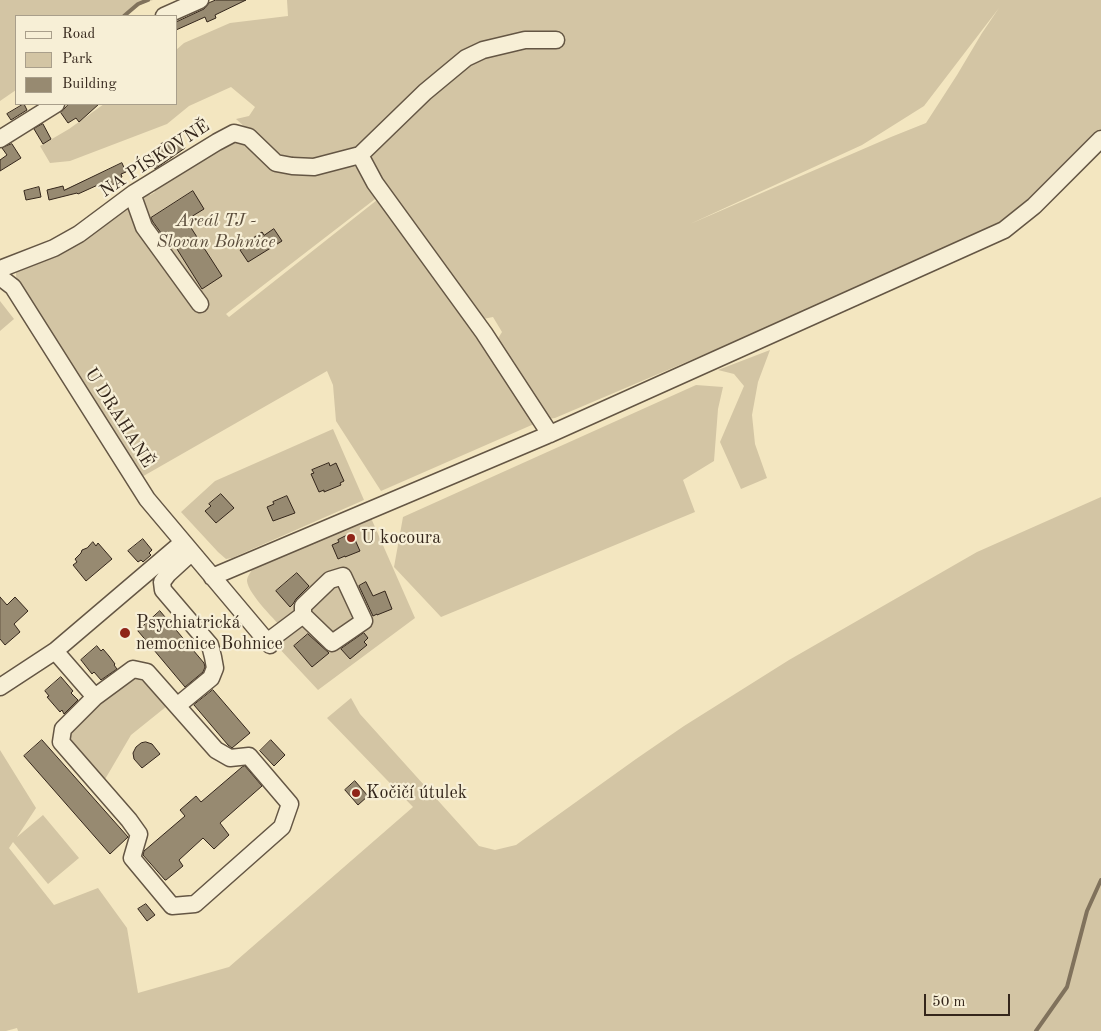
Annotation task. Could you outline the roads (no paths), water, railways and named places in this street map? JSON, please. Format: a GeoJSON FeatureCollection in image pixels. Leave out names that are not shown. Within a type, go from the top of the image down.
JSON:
{"type":"FeatureCollection","features":[{"type":"Feature","properties":{"kind":"street"},"geometry":{"type":"LineString","coordinates":[[166,15],[200,0]]}},
{"type":"Feature","properties":{"kind":"street"},"geometry":{"type":"LineString","coordinates":[[550,434],[484,333],[375,183],[360,155],[425,92],[466,58],[483,50],[525,40],[556,40]]}},
{"type":"Feature","properties":{"kind":"street"},"geometry":{"type":"LineString","coordinates":[[0,139],[54,105]]}},
{"type":"Feature","properties":{"kind":"street","name":"NA PÍSKOVNĚ"},"geometry":{"type":"LineString","coordinates":[[0,269],[54,248],[79,234],[134,193],[216,142],[234,133],[249,136],[276,163],[292,166],[314,167],[360,155]]}},
{"type":"Feature","properties":{"kind":"street"},"geometry":{"type":"LineString","coordinates":[[212,577],[550,434],[1004,230],[1034,206],[1101,139]]}},
{"type":"Feature","properties":{"kind":"street"},"geometry":{"type":"LineString","coordinates":[[134,193],[134,200],[144,227],[200,304]]}},
{"type":"Feature","properties":{"kind":"street","name":"U DRAHANĚ"},"geometry":{"type":"LineString","coordinates":[[0,277],[12,287],[147,498],[269,644],[303,615]]}},
{"type":"Feature","properties":{"kind":"street"},"geometry":{"type":"LineString","coordinates":[[0,688],[55,651],[187,548]]}},
{"type":"Feature","properties":{"kind":"street"},"geometry":{"type":"LineString","coordinates":[[177,706],[211,678],[214,668],[210,645],[164,590],[162,582],[187,548]]}},
{"type":"Feature","properties":{"kind":"street"},"geometry":{"type":"LineString","coordinates":[[55,651],[95,697]]}},
{"type":"Feature","properties":{"kind":"street"},"geometry":{"type":"LineString","coordinates":[[133,669],[147,672],[177,706],[216,750],[230,758],[250,756],[290,804],[282,827],[195,904],[172,906],[132,858],[139,834],[61,742],[63,728],[95,697],[133,669]]}},
{"type":"Feature","properties":{"kind":"waterway"},"geometry":{"type":"LineString","coordinates":[[125,15],[138,4],[148,0]]}},
{"type":"Feature","properties":{"kind":"waterway"},"geometry":{"type":"LineString","coordinates":[[1036,1031],[1067,987],[1087,911],[1101,880]]}},
{"type":"Feature","properties":{"kind":"place","name":"U kocoura"},"geometry":{"type":"Point","coordinates":[351,538]}},
{"type":"Feature","properties":{"kind":"place","name":"Psychiatrická nemocnice Bohnice"},"geometry":{"type":"Point","coordinates":[125,633]}},
{"type":"Feature","properties":{"kind":"place","name":"Kočičí útulek"},"geometry":{"type":"Point","coordinates":[356,793]}},
{"type":"Feature","properties":{"kind":"park label","name":"Areál TJ - Slovan Bohnice"},"geometry":{"type":"Point","coordinates":[216,231]}}]}
